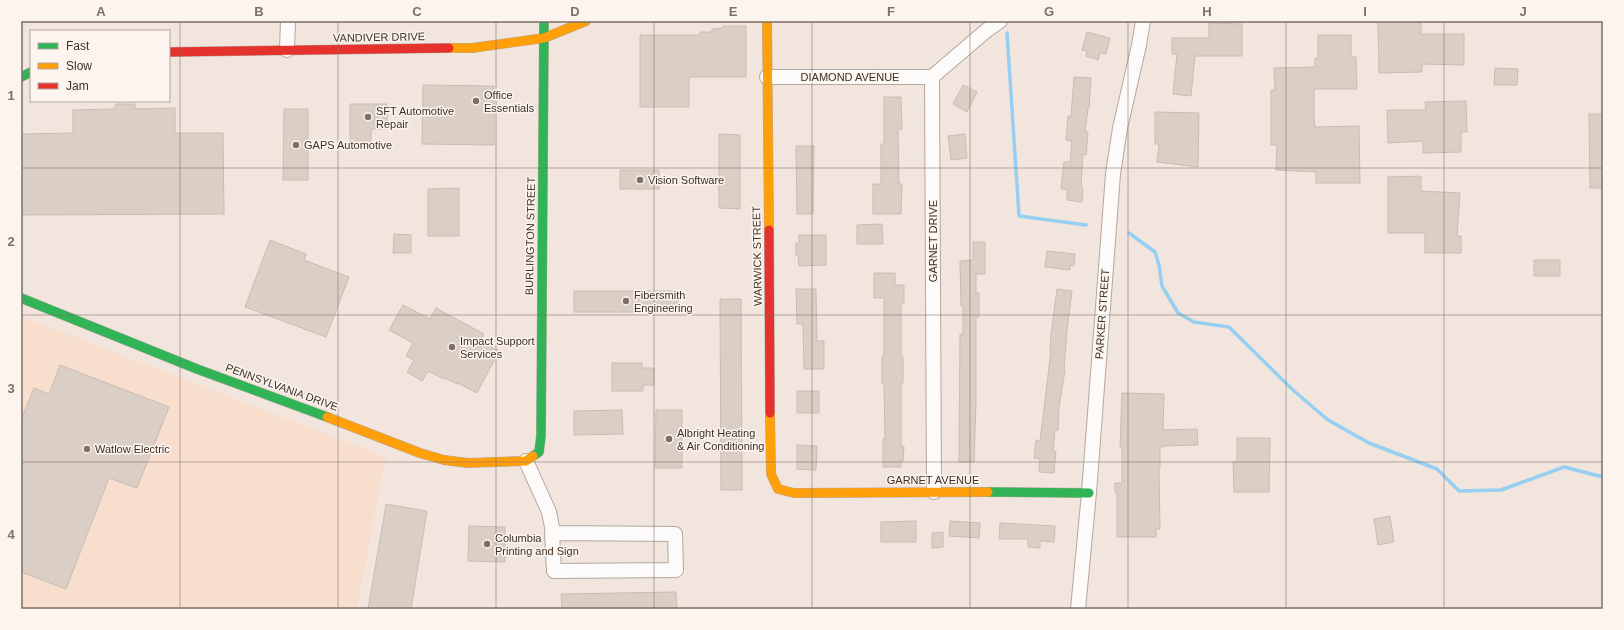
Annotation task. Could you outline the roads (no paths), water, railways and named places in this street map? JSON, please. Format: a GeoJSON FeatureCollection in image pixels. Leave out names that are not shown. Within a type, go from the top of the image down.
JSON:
{"type":"FeatureCollection","features":[{"type":"Feature","properties":{"kind":"street"},"geometry":{"type":"LineString","coordinates":[[287,50],[288,21]]}},
{"type":"Feature","properties":{"kind":"street","name":"BURLINGTON STREET"},"geometry":{"type":"LineString","coordinates":[[526,462],[539,452],[542,436],[540,364],[544,21]]}},
{"type":"Feature","properties":{"kind":"street","name":"VANDIVER DRIVE"},"geometry":{"type":"LineString","coordinates":[[170,52],[472,48],[544,38],[586,21]]}},
{"type":"Feature","properties":{"kind":"street","name":"WARWICK STREET"},"geometry":{"type":"LineString","coordinates":[[767,21],[771,474],[778,489]]}},
{"type":"Feature","properties":{"kind":"street"},"geometry":{"type":"LineString","coordinates":[[932,77],[987,30],[1000,21]]}},
{"type":"Feature","properties":{"kind":"street","name":"PARKER STREET"},"geometry":{"type":"LineString","coordinates":[[1078,609],[1089,493],[1114,174],[1120,128],[1143,21]]}},
{"type":"Feature","properties":{"kind":"street"},"geometry":{"type":"LineString","coordinates":[[21,77],[30,72]]}},
{"type":"Feature","properties":{"kind":"street","name":"DIAMOND AVENUE"},"geometry":{"type":"LineString","coordinates":[[767,77],[932,77]]}},
{"type":"Feature","properties":{"kind":"street","name":"GARNET DRIVE"},"geometry":{"type":"LineString","coordinates":[[932,77],[934,492]]}},
{"type":"Feature","properties":{"kind":"street","name":"PENNSYLVANIA DRIVE"},"geometry":{"type":"LineString","coordinates":[[21,298],[197,369],[342,422],[420,453],[444,460],[468,463],[526,462]]}},
{"type":"Feature","properties":{"kind":"street"},"geometry":{"type":"LineString","coordinates":[[526,462],[549,512],[552,533],[554,571],[676,570],[675,534],[552,533]]}},
{"type":"Feature","properties":{"kind":"street","name":"GARNET AVENUE"},"geometry":{"type":"LineString","coordinates":[[778,489],[794,493],[1089,493]]}},
{"type":"Feature","properties":{"kind":"waterway"},"geometry":{"type":"LineString","coordinates":[[1007,33],[1019,216],[1086,225]]}},
{"type":"Feature","properties":{"kind":"waterway"},"geometry":{"type":"LineString","coordinates":[[1129,233],[1155,252],[1159,265],[1162,286],[1178,313],[1194,322],[1229,327],[1294,391],[1328,420],[1369,443],[1437,469],[1459,491],[1501,490],[1564,467],[1603,477]]}},
{"type":"Feature","properties":{"kind":"place","name":"Office Essentials"},"geometry":{"type":"Point","coordinates":[476,101]}},
{"type":"Feature","properties":{"kind":"place","name":"SFT Automotive Repair"},"geometry":{"type":"Point","coordinates":[368,117]}},
{"type":"Feature","properties":{"kind":"place","name":"GAPS Automotive"},"geometry":{"type":"Point","coordinates":[296,145]}},
{"type":"Feature","properties":{"kind":"place","name":"Vision Software"},"geometry":{"type":"Point","coordinates":[640,180]}},
{"type":"Feature","properties":{"kind":"place","name":"Fibersmith Engineering"},"geometry":{"type":"Point","coordinates":[626,301]}},
{"type":"Feature","properties":{"kind":"place","name":"Impact Support Services"},"geometry":{"type":"Point","coordinates":[452,347]}},
{"type":"Feature","properties":{"kind":"place","name":"Albright Heating & Air Conditioning"},"geometry":{"type":"Point","coordinates":[669,439]}},
{"type":"Feature","properties":{"kind":"place","name":"Watlow Electric"},"geometry":{"type":"Point","coordinates":[87,449]}},
{"type":"Feature","properties":{"kind":"place","name":"Columbia Printing and Sign"},"geometry":{"type":"Point","coordinates":[487,544]}}]}
